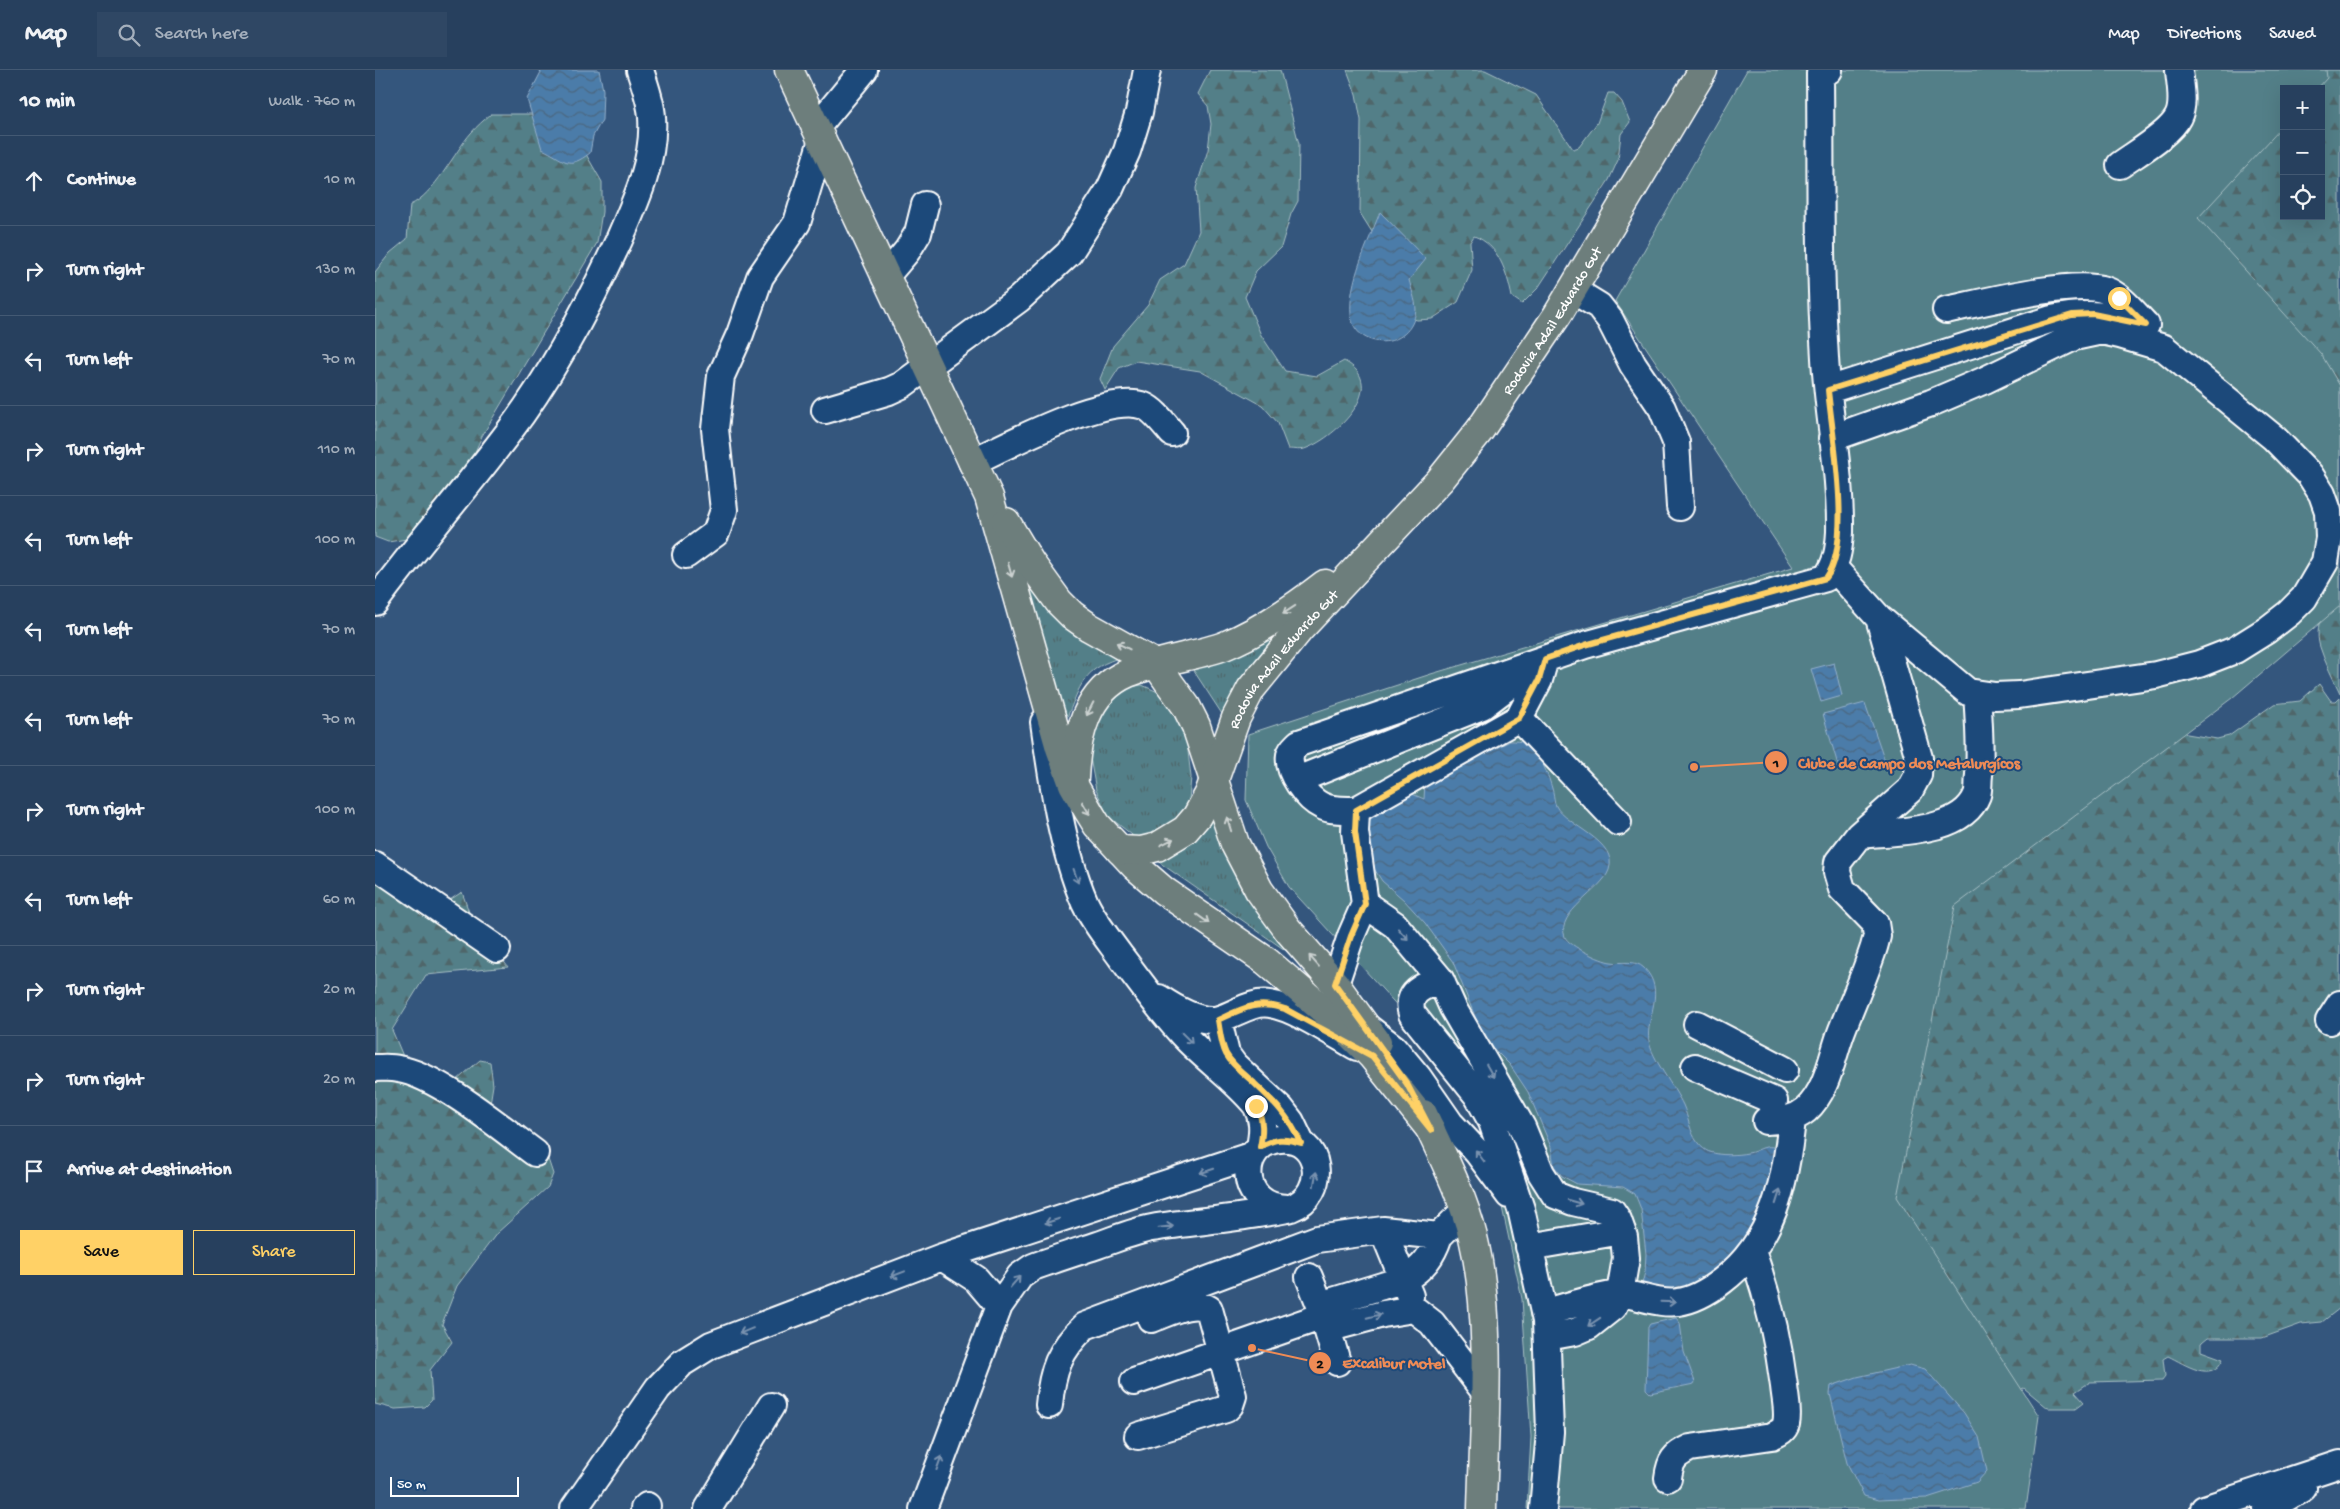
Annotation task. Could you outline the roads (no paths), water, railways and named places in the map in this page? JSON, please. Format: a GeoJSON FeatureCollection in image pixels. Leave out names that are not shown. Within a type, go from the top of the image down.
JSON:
{"type":"FeatureCollection","features":[{"type":"Feature","properties":{"kind":"main road"},"geometry":{"type":"LineString","coordinates":[[789,70],[989,496],[1035,568],[1072,615],[1089,627],[1157,665],[1186,706],[1196,726],[1235,844],[1259,890],[1288,930],[1335,984],[1407,1084],[1447,1161],[1465,1210],[1479,1270],[1484,1328],[1485,1392],[1482,1509]]}},
{"type":"Feature","properties":{"kind":"main road","name":"Rodovia Adail Eduardo Gut"},"geometry":{"type":"LineString","coordinates":[[1213,777],[1235,718],[1251,689],[1273,660],[1371,551],[1440,480],[1480,430],[1573,290],[1703,70]]}},
{"type":"Feature","properties":{"kind":"main road"},"geometry":{"type":"LineString","coordinates":[[989,496],[1060,748],[1073,784],[1097,825],[1120,850],[1164,891],[1266,961],[1339,1023],[1372,1056],[1431,1130]]}},
{"type":"Feature","properties":{"kind":"main road","name":"Rodovia Adail Eduardo Gut"},"geometry":{"type":"LineString","coordinates":[[1157,665],[1222,646],[1256,632],[1303,602],[1371,551]]}},
{"type":"Feature","properties":{"kind":"main road"},"geometry":{"type":"LineString","coordinates":[[1073,784],[1075,753],[1081,731],[1097,696],[1119,677],[1157,665]]}},
{"type":"Feature","properties":{"kind":"main road"},"geometry":{"type":"LineString","coordinates":[[1120,850],[1141,851],[1157,847],[1185,830],[1204,804],[1213,777]]}},
{"type":"Feature","properties":{"kind":"street"},"geometry":{"type":"LineString","coordinates":[[375,602],[411,552],[509,432],[572,335],[599,283],[641,190],[651,141],[651,104],[639,70]]}},
{"type":"Feature","properties":{"kind":"street"},"geometry":{"type":"LineString","coordinates":[[685,555],[716,533],[723,510],[715,428],[721,376],[740,334],[761,277],[797,223],[819,134],[864,70]]}},
{"type":"Feature","properties":{"kind":"street"},"geometry":{"type":"LineString","coordinates":[[2120,165],[2169,128],[2178,117],[2181,90],[2179,70]]}},
{"type":"Feature","properties":{"kind":"street"},"geometry":{"type":"LineString","coordinates":[[825,410],[889,391],[902,385],[1019,300],[1069,253],[1114,181],[1137,120],[1145,71]]}},
{"type":"Feature","properties":{"kind":"street"},"geometry":{"type":"LineString","coordinates":[[1823,71],[1821,288],[1839,506],[1838,546],[1830,573]]}},
{"type":"Feature","properties":{"kind":"street"},"geometry":{"type":"LineString","coordinates":[[885,277],[907,252],[918,233],[925,205]]}},
{"type":"Feature","properties":{"kind":"street"},"geometry":{"type":"LineString","coordinates":[[1830,573],[1879,618],[1968,692],[2019,695],[2156,675],[2199,664],[2235,650],[2267,630],[2289,613],[2303,598],[2320,574],[2325,562],[2329,538],[2327,510],[2322,494],[2310,475],[2274,438],[2164,348],[2146,325],[2119,298],[2106,290],[2093,288],[2053,290],[1946,310]]}},
{"type":"Feature","properties":{"kind":"street"},"geometry":{"type":"LineString","coordinates":[[1573,290],[1599,306],[1610,320],[1633,365],[1663,408],[1676,442],[1680,507]]}},
{"type":"Feature","properties":{"kind":"street"},"geometry":{"type":"LineString","coordinates":[[1828,390],[2072,315],[2093,314],[2146,325]]}},
{"type":"Feature","properties":{"kind":"street"},"geometry":{"type":"LineString","coordinates":[[1832,438],[1931,403],[2086,334],[2111,333],[2164,348]]}},
{"type":"Feature","properties":{"kind":"street"},"geometry":{"type":"LineString","coordinates":[[972,462],[1039,430],[1091,411],[1125,404],[1145,407],[1172,432]]}},
{"type":"Feature","properties":{"kind":"street"},"geometry":{"type":"LineString","coordinates":[[1535,663],[1539,680],[1519,718],[1356,810],[1334,810],[1322,806],[1313,800],[1297,780],[1290,766],[1290,756],[1293,749],[1299,743],[1585,645],[1830,573]]}},
{"type":"Feature","properties":{"kind":"street"},"geometry":{"type":"LineString","coordinates":[[1620,1293],[1665,1302],[1678,1302],[1695,1297],[1714,1287],[1732,1274],[1752,1251],[1765,1231],[1778,1200],[1788,1158],[1792,1119],[1809,1106],[1819,1092],[1877,936],[1875,923],[1842,889],[1838,881],[1838,862],[1859,835],[1910,790],[1919,775],[1919,758],[1879,618]]}},
{"type":"Feature","properties":{"kind":"street"},"geometry":{"type":"LineString","coordinates":[[1039,674],[1050,767],[1073,872],[1086,904],[1100,928],[1145,990],[1184,1036],[1256,1106],[1263,1124],[1256,1151],[1248,1168],[1248,1182],[1254,1194],[1263,1203],[1276,1208],[1289,1208]]}},
{"type":"Feature","properties":{"kind":"street"},"geometry":{"type":"LineString","coordinates":[[1859,835],[1931,827],[1953,820],[1966,810],[1978,794],[1981,748],[1977,694]]}},
{"type":"Feature","properties":{"kind":"street"},"geometry":{"type":"LineString","coordinates":[[1519,718],[1618,822]]}},
{"type":"Feature","properties":{"kind":"street"},"geometry":{"type":"LineString","coordinates":[[1335,984],[1351,936],[1365,904],[1355,832],[1356,810]]}},
{"type":"Feature","properties":{"kind":"street"},"geometry":{"type":"LineString","coordinates":[[375,865],[497,949]]}},
{"type":"Feature","properties":{"kind":"street"},"geometry":{"type":"LineString","coordinates":[[1365,904],[1395,925],[1419,951],[1442,984],[1453,1008],[1522,1127],[1541,1173],[1555,1195],[1573,1202],[1612,1211],[1622,1230],[1626,1258],[1620,1293],[1613,1306],[1589,1326],[1575,1332],[1545,1325]]}},
{"type":"Feature","properties":{"kind":"street"},"geometry":{"type":"LineString","coordinates":[[1442,984],[1427,985],[1419,990],[1411,998],[1409,1007],[1412,1014],[1477,1095],[1488,1115],[1521,1208],[1545,1325],[1550,1432],[1543,1509]]}},
{"type":"Feature","properties":{"kind":"street"},"geometry":{"type":"LineString","coordinates":[[1145,990],[1185,1014],[1218,1020],[1242,1009],[1269,1004],[1285,1009],[1372,1056]]}},
{"type":"Feature","properties":{"kind":"street"},"geometry":{"type":"LineString","coordinates":[[923,1509],[999,1306],[1020,1276],[1033,1266],[1152,1228],[1289,1208],[1307,1198],[1316,1179],[1314,1159],[1301,1143],[1291,1122],[1281,1109],[1226,1054],[1218,1020]]}},
{"type":"Feature","properties":{"kind":"street"},"geometry":{"type":"LineString","coordinates":[[1697,1024],[1785,1070]]}},
{"type":"Feature","properties":{"kind":"street"},"geometry":{"type":"LineString","coordinates":[[1364,1025],[1394,1048],[1418,1077],[1450,1123],[1478,1153],[1521,1208]]}},
{"type":"Feature","properties":{"kind":"street"},"geometry":{"type":"LineString","coordinates":[[375,1068],[399,1069],[425,1077],[450,1092],[535,1153]]}},
{"type":"Feature","properties":{"kind":"street"},"geometry":{"type":"LineString","coordinates":[[1695,1068],[1770,1111],[1792,1119]]}},
{"type":"Feature","properties":{"kind":"street"},"geometry":{"type":"LineString","coordinates":[[574,1509],[658,1388],[689,1358],[711,1345],[942,1257],[1256,1151],[1269,1142],[1280,1139],[1301,1143]]}},
{"type":"Feature","properties":{"kind":"street"},"geometry":{"type":"LineString","coordinates":[[1134,1382],[1324,1317],[1405,1279],[1420,1269],[1431,1256],[1439,1236],[1465,1210]]}},
{"type":"Feature","properties":{"kind":"street"},"geometry":{"type":"LineString","coordinates":[[1049,1405],[1052,1377],[1069,1341],[1085,1326],[1317,1238],[1383,1230],[1439,1236]]}},
{"type":"Feature","properties":{"kind":"street"},"geometry":{"type":"LineString","coordinates":[[1383,1230],[1405,1279],[1414,1309],[1432,1323],[1485,1392]]}},
{"type":"Feature","properties":{"kind":"street"},"geometry":{"type":"LineString","coordinates":[[1529,1246],[1622,1230]]}},
{"type":"Feature","properties":{"kind":"street"},"geometry":{"type":"LineString","coordinates":[[1668,1478],[1670,1463],[1682,1451],[1690,1448],[1772,1436],[1781,1432],[1786,1425],[1787,1412],[1778,1341],[1767,1295],[1752,1251]]}},
{"type":"Feature","properties":{"kind":"street"},"geometry":{"type":"LineString","coordinates":[[942,1257],[976,1279],[999,1306]]}},
{"type":"Feature","properties":{"kind":"street"},"geometry":{"type":"LineString","coordinates":[[1309,1277],[1324,1317],[1337,1362]]}},
{"type":"Feature","properties":{"kind":"street"},"geometry":{"type":"LineString","coordinates":[[1103,1334],[1191,1305],[1204,1306],[1209,1309],[1233,1396],[1230,1405],[1226,1409],[1138,1436]]}},
{"type":"Feature","properties":{"kind":"street"},"geometry":{"type":"LineString","coordinates":[[1324,1317],[1383,1314],[1414,1309]]}},
{"type":"Feature","properties":{"kind":"street"},"geometry":{"type":"LineString","coordinates":[[708,1509],[771,1406]]}},
{"type":"Feature","properties":{"kind":"street"},"geometry":{"type":"LineString","coordinates":[[2272,1507],[2340,1466]]}},
{"type":"Feature","properties":{"kind":"street"},"geometry":{"type":"LineString","coordinates":[[2204,1509],[2340,1466]]}},
{"type":"Feature","properties":{"kind":"street"},"geometry":{"type":"LineString","coordinates":[[586,1509],[596,1477]]}},
{"type":"Feature","properties":{"kind":"water"},"geometry":{"type":"Polygon","coordinates":[[[539,70],[599,70],[603,90],[602,120],[593,136],[590,153],[576,161],[566,162],[542,149],[527,99],[541,72],[539,70]]]}},
{"type":"Feature","properties":{"kind":"water"},"geometry":{"type":"Polygon","coordinates":[[[1380,212],[1426,259],[1409,280],[1416,306],[1412,324],[1404,334],[1394,340],[1383,342],[1372,340],[1362,335],[1354,327],[1351,315],[1351,302],[1356,276],[1380,212]]]}},
{"type":"Feature","properties":{"kind":"water"},"geometry":{"type":"Polygon","coordinates":[[[1834,663],[1842,696],[1821,702],[1811,669],[1834,663]]]}},
{"type":"Feature","properties":{"kind":"water"},"geometry":{"type":"Polygon","coordinates":[[[1865,703],[1885,761],[1840,772],[1823,714],[1865,703]]]}},
{"type":"Feature","properties":{"kind":"water"},"geometry":{"type":"Polygon","coordinates":[[[1510,741],[1525,743],[1535,752],[1546,772],[1556,806],[1570,820],[1599,842],[1606,851],[1610,860],[1609,870],[1605,878],[1573,910],[1567,919],[1564,928],[1565,937],[1572,945],[1600,959],[1640,965],[1651,977],[1655,995],[1649,1041],[1659,1064],[1683,1105],[1695,1139],[1705,1150],[1719,1154],[1748,1153],[1766,1147],[1773,1147],[1776,1154],[1765,1199],[1747,1238],[1727,1263],[1683,1294],[1641,1288],[1645,1272],[1646,1254],[1641,1209],[1635,1194],[1623,1187],[1577,1184],[1562,1176],[1554,1166],[1551,1147],[1528,1092],[1510,1065],[1494,1049],[1478,1024],[1453,962],[1425,923],[1404,900],[1382,881],[1371,864],[1368,823],[1374,813],[1410,793],[1424,799],[1425,783],[1510,741]]]}},
{"type":"Feature","properties":{"kind":"water"},"geometry":{"type":"Polygon","coordinates":[[[1676,1318],[1680,1323],[1684,1352],[1695,1382],[1694,1384],[1650,1393],[1646,1389],[1648,1327],[1650,1324],[1676,1318]]]}},
{"type":"Feature","properties":{"kind":"water"},"geometry":{"type":"Polygon","coordinates":[[[1910,1365],[1925,1369],[1964,1413],[1979,1437],[1987,1471],[1977,1482],[1927,1498],[1878,1500],[1864,1496],[1847,1463],[1830,1394],[1831,1386],[1857,1377],[1910,1365]]]}},
{"type":"Feature","properties":{"kind":"place","name":"Clube de Campo dos Metalurgícos"},"geometry":{"type":"Point","coordinates":[1694,767]}},
{"type":"Feature","properties":{"kind":"place","name":"Excalibur Motel"},"geometry":{"type":"Point","coordinates":[1252,1348]}}]}
